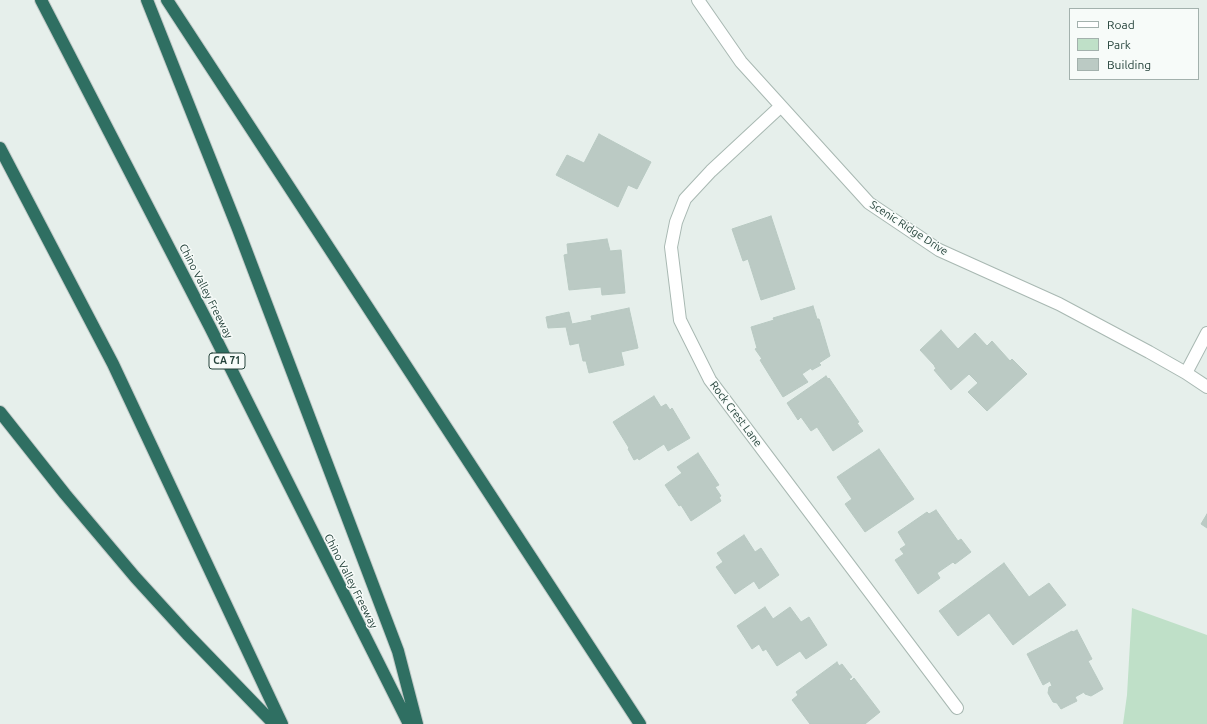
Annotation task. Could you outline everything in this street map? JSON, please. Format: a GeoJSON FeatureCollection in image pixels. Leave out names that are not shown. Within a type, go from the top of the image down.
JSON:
{"type":"FeatureCollection","features":[{"type":"Feature","properties":{"kind":"highway","name":"Chino Valley Freeway"},"geometry":{"type":"LineString","coordinates":[[41,0],[210,327],[409,724]]}},
{"type":"Feature","properties":{"kind":"highway"},"geometry":{"type":"LineString","coordinates":[[146,0],[238,230],[398,650],[417,724]]}},
{"type":"Feature","properties":{"kind":"highway"},"geometry":{"type":"LineString","coordinates":[[167,0],[640,724]]}},
{"type":"Feature","properties":{"kind":"highway"},"geometry":{"type":"LineString","coordinates":[[0,148],[113,364],[282,724]]}},
{"type":"Feature","properties":{"kind":"highway"},"geometry":{"type":"LineString","coordinates":[[0,412],[65,494],[135,577],[187,634],[274,724]]}},
{"type":"Feature","properties":{"kind":"street","name":"Scenic Ridge Drive"},"geometry":{"type":"LineString","coordinates":[[698,0],[741,62],[869,203],[939,250],[1059,304],[1149,352],[1207,387]]}},
{"type":"Feature","properties":{"kind":"street","name":"Rock Crest Lane"},"geometry":{"type":"LineString","coordinates":[[781,106],[711,170],[685,199],[676,222],[671,247],[680,320],[710,380],[957,708]]}},
{"type":"Feature","properties":{"kind":"street"},"geometry":{"type":"LineString","coordinates":[[1186,373],[1207,333]]}},
{"type":"Feature","properties":{"kind":"green space"},"geometry":{"type":"Polygon","coordinates":[[[1132,608],[1207,635],[1207,724],[1123,724],[1127,695],[1132,608]]]}},
{"type":"Feature","properties":{"kind":"building"},"geometry":{"type":"Polygon","coordinates":[[[599,134],[651,162],[637,189],[628,185],[618,207],[556,175],[567,155],[584,163],[599,134]]]}},
{"type":"Feature","properties":{"kind":"building"},"geometry":{"type":"Polygon","coordinates":[[[771,216],[795,289],[761,300],[748,259],[743,261],[732,229],[771,216]]]}},
{"type":"Feature","properties":{"kind":"building"},"geometry":{"type":"Polygon","coordinates":[[[607,239],[610,251],[621,250],[625,293],[602,295],[601,287],[569,290],[564,255],[568,254],[567,244],[607,239]]]}},
{"type":"Feature","properties":{"kind":"building"},"geometry":{"type":"Polygon","coordinates":[[[813,306],[817,319],[819,319],[830,356],[819,363],[821,365],[812,370],[811,368],[802,374],[808,382],[783,397],[760,360],[762,359],[755,349],[757,348],[751,327],[774,320],[773,318],[813,306]]]}},
{"type":"Feature","properties":{"kind":"building"},"geometry":{"type":"Polygon","coordinates":[[[629,308],[638,348],[621,352],[624,365],[589,373],[586,361],[583,361],[579,343],[570,345],[566,327],[548,328],[546,317],[569,312],[572,324],[592,320],[591,316],[629,308]]]}},
{"type":"Feature","properties":{"kind":"building"},"geometry":{"type":"Polygon","coordinates":[[[941,330],[958,349],[975,333],[987,346],[992,341],[1010,361],[1012,359],[1027,374],[987,411],[968,392],[978,383],[969,374],[951,390],[934,370],[936,369],[934,365],[920,350],[941,330]]]}},
{"type":"Feature","properties":{"kind":"building"},"geometry":{"type":"Polygon","coordinates":[[[826,376],[828,379],[829,378],[859,422],[857,423],[863,431],[833,451],[817,427],[811,431],[801,417],[798,420],[787,403],[826,376]]]}},
{"type":"Feature","properties":{"kind":"building"},"geometry":{"type":"Polygon","coordinates":[[[654,396],[661,407],[666,404],[670,410],[672,408],[690,438],[668,451],[664,444],[639,460],[638,458],[634,460],[628,449],[629,448],[613,422],[654,396]]]}},
{"type":"Feature","properties":{"kind":"building"},"geometry":{"type":"Polygon","coordinates":[[[879,449],[914,499],[865,532],[845,504],[852,499],[837,477],[879,449]]]}},
{"type":"Feature","properties":{"kind":"building"},"geometry":{"type":"Polygon","coordinates":[[[698,453],[719,485],[715,487],[721,496],[719,497],[721,501],[691,521],[681,505],[679,506],[665,485],[682,473],[677,467],[698,453]]]}},
{"type":"Feature","properties":{"kind":"building"},"geometry":{"type":"Polygon","coordinates":[[[936,510],[958,541],[961,539],[971,552],[955,564],[953,562],[937,573],[940,578],[918,594],[895,560],[904,554],[900,549],[906,545],[898,532],[927,512],[929,514],[936,510]]]}},
{"type":"Feature","properties":{"kind":"building"},"geometry":{"type":"Polygon","coordinates":[[[1207,514],[1207,528],[1201,524],[1207,514]]]}},
{"type":"Feature","properties":{"kind":"building"},"geometry":{"type":"Polygon","coordinates":[[[744,535],[755,552],[761,548],[779,575],[759,589],[754,581],[735,594],[716,567],[723,562],[717,553],[744,535]]]}},
{"type":"Feature","properties":{"kind":"building"},"geometry":{"type":"Polygon","coordinates":[[[1004,563],[1029,597],[1049,583],[1066,605],[1013,645],[989,613],[958,636],[939,611],[1004,563]]]}},
{"type":"Feature","properties":{"kind":"building"},"geometry":{"type":"Polygon","coordinates":[[[765,607],[773,619],[790,607],[801,622],[809,617],[827,645],[806,659],[800,651],[777,666],[766,649],[763,651],[759,644],[752,649],[737,626],[765,607]]]}},
{"type":"Feature","properties":{"kind":"building"},"geometry":{"type":"Polygon","coordinates":[[[1077,630],[1092,659],[1088,661],[1103,689],[1091,696],[1085,694],[1084,692],[1075,697],[1077,701],[1061,709],[1057,703],[1053,702],[1048,693],[1049,687],[1052,686],[1050,681],[1043,685],[1027,654],[1072,631],[1077,630]]]}},
{"type":"Feature","properties":{"kind":"building"},"geometry":{"type":"Polygon","coordinates":[[[837,662],[839,666],[842,664],[852,677],[849,679],[851,681],[854,678],[880,712],[865,724],[810,724],[792,700],[798,695],[796,692],[837,662]]]}}]}
